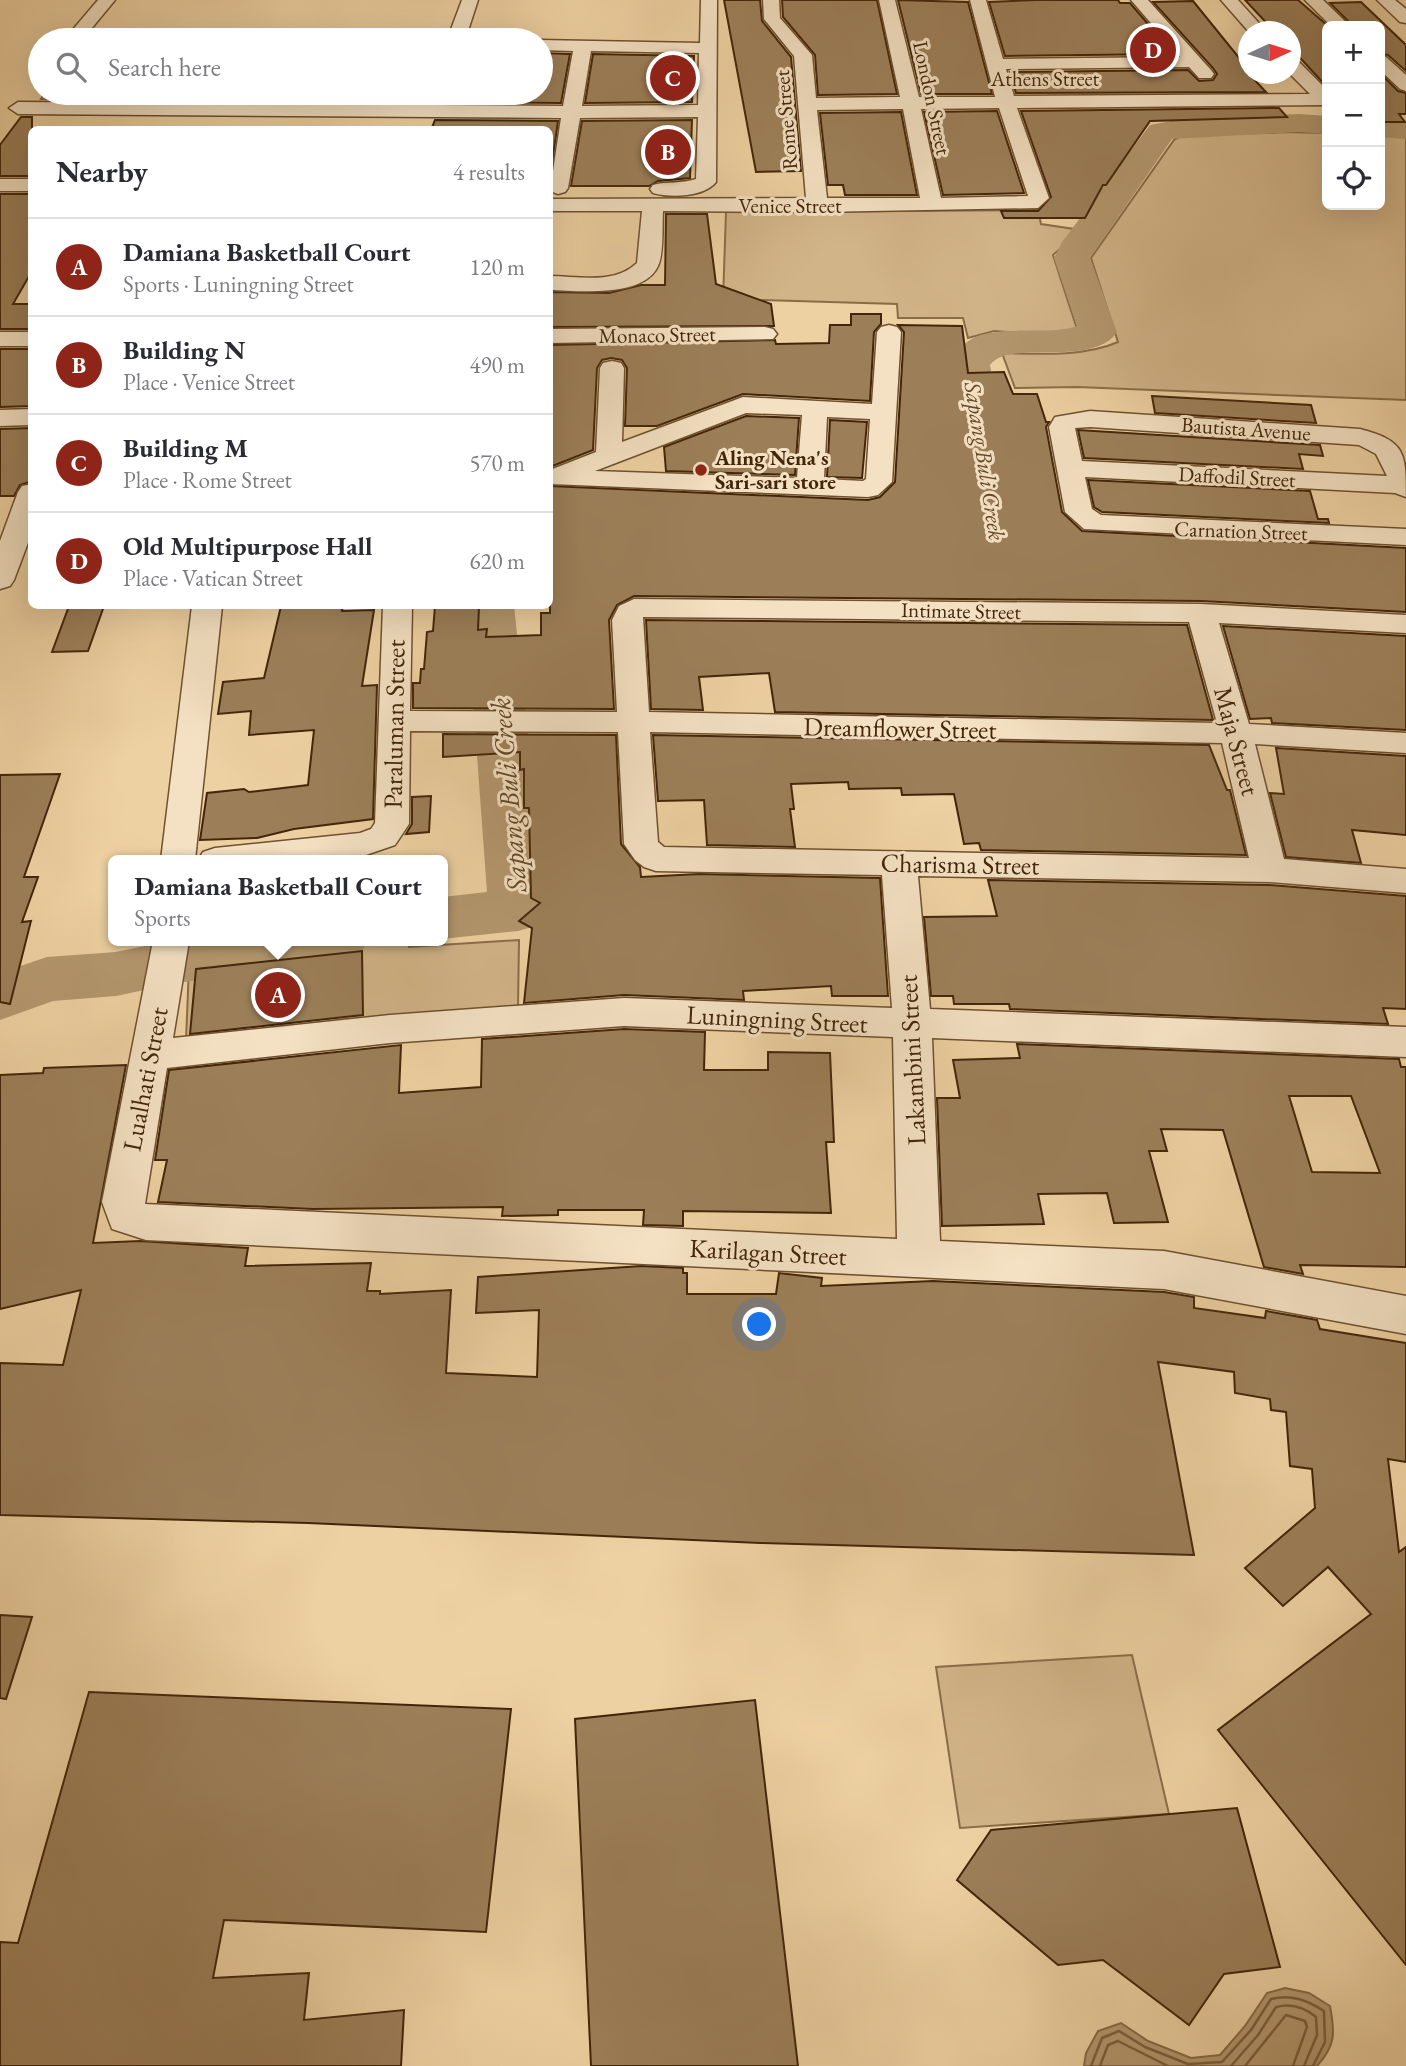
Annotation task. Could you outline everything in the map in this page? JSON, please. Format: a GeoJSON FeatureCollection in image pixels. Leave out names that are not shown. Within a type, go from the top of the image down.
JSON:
{"type":"FeatureCollection","features":[{"type":"Feature","properties":{"kind":"street"},"geometry":{"type":"LineString","coordinates":[[83,28],[107,0]]}},
{"type":"Feature","properties":{"kind":"street"},"geometry":{"type":"LineString","coordinates":[[460,28],[470,0]]}},
{"type":"Feature","properties":{"kind":"street"},"geometry":{"type":"LineString","coordinates":[[553,194],[686,189],[706,182],[709,0]]}},
{"type":"Feature","properties":{"kind":"street","name":"Rome Street"},"geometry":{"type":"LineString","coordinates":[[771,0],[772,19],[803,55],[817,206]]}},
{"type":"Feature","properties":{"kind":"street","name":"London Street"},"geometry":{"type":"LineString","coordinates":[[887,0],[932,205]]}},
{"type":"Feature","properties":{"kind":"street"},"geometry":{"type":"LineString","coordinates":[[978,0],[1006,102]]}},
{"type":"Feature","properties":{"kind":"street"},"geometry":{"type":"LineString","coordinates":[[1139,0],[1234,107]]}},
{"type":"Feature","properties":{"kind":"street"},"geometry":{"type":"LineString","coordinates":[[1229,0],[1249,21]]}},
{"type":"Feature","properties":{"kind":"street"},"geometry":{"type":"LineString","coordinates":[[1312,0],[1336,21]]}},
{"type":"Feature","properties":{"kind":"street"},"geometry":{"type":"LineString","coordinates":[[1385,0],[1406,18]]}},
{"type":"Feature","properties":{"kind":"street"},"geometry":{"type":"LineString","coordinates":[[553,45],[710,48]]}},
{"type":"Feature","properties":{"kind":"street"},"geometry":{"type":"LineString","coordinates":[[553,190],[572,112],[583,45]]}},
{"type":"Feature","properties":{"kind":"street"},"geometry":{"type":"LineString","coordinates":[[996,64],[1194,62]]}},
{"type":"Feature","properties":{"kind":"street"},"geometry":{"type":"LineString","coordinates":[[1385,66],[1406,85]]}},
{"type":"Feature","properties":{"kind":"street"},"geometry":{"type":"LineString","coordinates":[[1301,74],[1322,95]]}},
{"type":"Feature","properties":{"kind":"street"},"geometry":{"type":"LineString","coordinates":[[28,95],[13,113],[709,110]]}},
{"type":"Feature","properties":{"kind":"street","name":"Athens Street"},"geometry":{"type":"LineString","coordinates":[[806,104],[1006,102],[1234,107],[1322,99]]}},
{"type":"Feature","properties":{"kind":"street","name":"Venice Street"},"geometry":{"type":"LineString","coordinates":[[553,194],[653,207],[1031,204],[1039,198],[1006,102]]}},
{"type":"Feature","properties":{"kind":"street"},"geometry":{"type":"LineString","coordinates":[[0,185],[28,185]]}},
{"type":"Feature","properties":{"kind":"street"},"geometry":{"type":"LineString","coordinates":[[553,283],[610,283],[643,272],[648,265],[653,207]]}},
{"type":"Feature","properties":{"kind":"street"},"geometry":{"type":"LineString","coordinates":[[553,478],[869,489],[879,482],[889,332]]}},
{"type":"Feature","properties":{"kind":"street","name":"Monaco Street"},"geometry":{"type":"LineString","coordinates":[[553,336],[765,334]]}},
{"type":"Feature","properties":{"kind":"street"},"geometry":{"type":"LineString","coordinates":[[0,339],[28,339]]}},
{"type":"Feature","properties":{"kind":"street"},"geometry":{"type":"LineString","coordinates":[[609,454],[612,368]]}},
{"type":"Feature","properties":{"kind":"street"},"geometry":{"type":"LineString","coordinates":[[553,478],[743,405],[885,412]]}},
{"type":"Feature","properties":{"kind":"street"},"geometry":{"type":"LineString","coordinates":[[810,488],[815,408]]}},
{"type":"Feature","properties":{"kind":"street"},"geometry":{"type":"LineString","coordinates":[[0,418],[28,417]]}},
{"type":"Feature","properties":{"kind":"street","name":"Bautista Avenue"},"geometry":{"type":"LineString","coordinates":[[1070,468],[1062,427],[1064,422],[1090,419],[1378,440],[1387,448],[1405,487]]}},
{"type":"Feature","properties":{"kind":"street","name":"Daffodil Street"},"geometry":{"type":"LineString","coordinates":[[1070,468],[1405,487]]}},
{"type":"Feature","properties":{"kind":"street","name":"Carnation Street"},"geometry":{"type":"LineString","coordinates":[[1070,468],[1079,512],[1086,519],[1106,526],[1406,537]]}},
{"type":"Feature","properties":{"kind":"street"},"geometry":{"type":"LineString","coordinates":[[0,580],[28,503]]}},
{"type":"Feature","properties":{"kind":"street","name":"Intimate Street"},"geometry":{"type":"LineString","coordinates":[[635,723],[627,620],[634,608],[1201,613],[1406,624]]}},
{"type":"Feature","properties":{"kind":"street"},"geometry":{"type":"LineString","coordinates":[[179,855],[207,609]]}},
{"type":"Feature","properties":{"kind":"street","name":"Paraluman Street"},"geometry":{"type":"LineString","coordinates":[[261,855],[363,844],[383,838],[392,824],[397,609]]}},
{"type":"Feature","properties":{"kind":"street","name":"Maja Street"},"geometry":{"type":"LineString","coordinates":[[1201,613],[1236,733],[1269,870]]}},
{"type":"Feature","properties":{"kind":"street","name":"Dreamflower Street"},"geometry":{"type":"LineString","coordinates":[[395,722],[455,719],[1236,733],[1406,743]]}},
{"type":"Feature","properties":{"kind":"street","name":"Charisma Street"},"geometry":{"type":"LineString","coordinates":[[635,723],[641,844],[656,859],[1269,870],[1406,881]]}},
{"type":"Feature","properties":{"kind":"street","name":"Lakambini Street"},"geometry":{"type":"LineString","coordinates":[[899,862],[912,1025],[919,1259]]}},
{"type":"Feature","properties":{"kind":"street","name":"Lualhati Street"},"geometry":{"type":"LineString","coordinates":[[127,1217],[123,1202],[169,957]]}},
{"type":"Feature","properties":{"kind":"street","name":"Luningning Street"},"geometry":{"type":"LineString","coordinates":[[149,1055],[390,1029],[624,1012],[1406,1042]]}},
{"type":"Feature","properties":{"kind":"street","name":"Karilagan Street"},"geometry":{"type":"LineString","coordinates":[[127,1217],[146,1222],[1164,1269],[1406,1315]]}},
{"type":"Feature","properties":{"kind":"shaded area"},"geometry":{"type":"Polygon","coordinates":[[[1322,133],[1322,210],[1385,210],[1385,135],[1406,135],[1406,400],[1077,387],[1015,388],[1002,353],[1076,352],[1118,342],[1091,258],[1174,140],[1192,135],[1322,133]]]}},
{"type":"Feature","properties":{"kind":"shaded area"},"geometry":{"type":"Polygon","coordinates":[[[1038,210],[1041,224],[1081,230],[1053,255],[1077,329],[1048,335],[994,331],[968,338],[963,318],[898,318],[897,304],[723,299],[726,212],[1038,210]]]}},
{"type":"Feature","properties":{"kind":"shaded area"},"geometry":{"type":"Polygon","coordinates":[[[519,940],[518,1008],[186,1040],[190,946],[409,947],[519,940]]]}},
{"type":"Feature","properties":{"kind":"shaded area"},"geometry":{"type":"Polygon","coordinates":[[[1132,1655],[1169,1814],[960,1828],[936,1667],[1132,1655]]]}},
{"type":"Feature","properties":{"kind":"water"},"geometry":{"type":"Polygon","coordinates":[[[1285,1988],[1309,1993],[1330,2006],[1333,2024],[1331,2045],[1317,2066],[1084,2066],[1086,2053],[1098,2031],[1121,2023],[1148,2041],[1191,2058],[1220,2055],[1245,2026],[1267,1993],[1285,1988]]]}},
{"type":"Feature","properties":{"kind":"building"},"geometry":{"type":"Polygon","coordinates":[[[724,0],[760,0],[762,21],[791,57],[801,171],[756,172],[724,0]]]}},
{"type":"Feature","properties":{"kind":"building"},"geometry":{"type":"Polygon","coordinates":[[[782,0],[877,0],[897,94],[818,95],[815,55],[783,17],[782,0]]]}},
{"type":"Feature","properties":{"kind":"building"},"geometry":{"type":"Polygon","coordinates":[[[898,0],[968,2],[992,94],[921,94],[898,0]]]}},
{"type":"Feature","properties":{"kind":"building"},"geometry":{"type":"Polygon","coordinates":[[[1118,0],[1120,3],[1130,3],[1174,54],[1005,56],[989,2],[1118,0]]]}},
{"type":"Feature","properties":{"kind":"building"},"geometry":{"type":"Polygon","coordinates":[[[1245,0],[1298,0],[1322,21],[1322,82],[1301,59],[1301,21],[1265,21],[1245,0]]]}},
{"type":"Feature","properties":{"kind":"building"},"geometry":{"type":"Polygon","coordinates":[[[1193,1],[1238,56],[1238,84],[1258,84],[1266,92],[1016,93],[1010,72],[1188,70],[1199,81],[1213,80],[1217,74],[1213,68],[1153,2],[1193,1]]]}},
{"type":"Feature","properties":{"kind":"building"},"geometry":{"type":"Polygon","coordinates":[[[1361,2],[1381,21],[1348,21],[1330,3],[1361,2]]]}},
{"type":"Feature","properties":{"kind":"building"},"geometry":{"type":"Polygon","coordinates":[[[1385,25],[1406,45],[1406,71],[1385,55],[1385,25]]]}},
{"type":"Feature","properties":{"kind":"building"},"geometry":{"type":"Polygon","coordinates":[[[553,53],[570,54],[561,103],[553,103],[553,53]]]}},
{"type":"Feature","properties":{"kind":"building"},"geometry":{"type":"Polygon","coordinates":[[[593,54],[694,56],[692,102],[585,103],[593,54]]]}},
{"type":"Feature","properties":{"kind":"building"},"geometry":{"type":"Polygon","coordinates":[[[1385,78],[1398,91],[1406,93],[1406,114],[1399,114],[1405,122],[1385,122],[1385,78]]]}},
{"type":"Feature","properties":{"kind":"building"},"geometry":{"type":"Polygon","coordinates":[[[1279,108],[1287,117],[1150,121],[1106,185],[1103,185],[1085,218],[1004,218],[1001,211],[1038,211],[1051,197],[1021,111],[1279,108]]]}},
{"type":"Feature","properties":{"kind":"building"},"geometry":{"type":"Polygon","coordinates":[[[997,111],[1024,193],[943,195],[924,112],[997,111]]]}},
{"type":"Feature","properties":{"kind":"building"},"geometry":{"type":"Polygon","coordinates":[[[901,112],[917,195],[845,195],[843,185],[828,185],[820,113],[901,112]]]}},
{"type":"Feature","properties":{"kind":"building"},"geometry":{"type":"Polygon","coordinates":[[[21,117],[32,117],[32,126],[28,126],[28,176],[0,176],[0,145],[21,117]]]}},
{"type":"Feature","properties":{"kind":"building"},"geometry":{"type":"Polygon","coordinates":[[[435,120],[558,121],[553,156],[553,126],[433,126],[435,120]]]}},
{"type":"Feature","properties":{"kind":"building"},"geometry":{"type":"Polygon","coordinates":[[[692,120],[690,178],[658,181],[649,186],[571,186],[582,121],[692,120]]]}},
{"type":"Feature","properties":{"kind":"building"},"geometry":{"type":"Polygon","coordinates":[[[0,194],[28,194],[28,278],[13,304],[28,304],[28,329],[0,329],[0,194]]]}},
{"type":"Feature","properties":{"kind":"building"},"geometry":{"type":"Polygon","coordinates":[[[666,214],[707,214],[716,284],[771,304],[774,326],[553,327],[553,292],[609,293],[641,285],[665,285],[666,214]]]}},
{"type":"Feature","properties":{"kind":"building"},"geometry":{"type":"Polygon","coordinates":[[[851,314],[881,314],[881,324],[874,332],[870,401],[743,394],[657,426],[625,426],[627,368],[622,360],[611,358],[602,360],[597,368],[593,450],[553,466],[553,345],[775,340],[776,344],[829,343],[830,325],[851,325],[851,314]]]}},
{"type":"Feature","properties":{"kind":"building"},"geometry":{"type":"Polygon","coordinates":[[[898,325],[962,326],[968,373],[1004,372],[1013,394],[1037,394],[1046,422],[1049,422],[1046,427],[1062,512],[1082,531],[1406,548],[1406,612],[1201,601],[634,596],[617,605],[609,620],[614,709],[413,708],[413,683],[420,683],[427,632],[433,631],[435,609],[479,609],[478,630],[487,629],[486,637],[541,635],[541,613],[550,613],[550,609],[553,609],[553,486],[868,500],[880,497],[895,482],[904,332],[898,325]]]}},
{"type":"Feature","properties":{"kind":"building"},"geometry":{"type":"Polygon","coordinates":[[[0,349],[28,349],[28,406],[0,407],[0,349]]]}},
{"type":"Feature","properties":{"kind":"building"},"geometry":{"type":"Polygon","coordinates":[[[1152,396],[1311,405],[1316,423],[1155,413],[1152,396]]]}},
{"type":"Feature","properties":{"kind":"building"},"geometry":{"type":"Polygon","coordinates":[[[746,416],[799,418],[795,475],[666,471],[664,447],[746,416]]]}},
{"type":"Feature","properties":{"kind":"building"},"geometry":{"type":"Polygon","coordinates":[[[830,420],[867,422],[862,478],[827,477],[830,420]]]}},
{"type":"Feature","properties":{"kind":"building"},"geometry":{"type":"Polygon","coordinates":[[[28,428],[28,482],[20,485],[14,496],[0,496],[0,429],[28,428]]]}},
{"type":"Feature","properties":{"kind":"building"},"geometry":{"type":"Polygon","coordinates":[[[1078,430],[1320,445],[1323,456],[1299,454],[1303,469],[1084,458],[1078,430]]]}},
{"type":"Feature","properties":{"kind":"building"},"geometry":{"type":"Polygon","coordinates":[[[1088,480],[1310,491],[1318,519],[1328,519],[1329,523],[1102,512],[1094,507],[1088,480]]]}},
{"type":"Feature","properties":{"kind":"building"},"geometry":{"type":"Polygon","coordinates":[[[68,609],[103,609],[88,651],[52,652],[68,609]]]}},
{"type":"Feature","properties":{"kind":"building"},"geometry":{"type":"Polygon","coordinates":[[[280,609],[374,610],[362,686],[377,685],[373,819],[294,829],[257,838],[200,840],[207,793],[244,789],[249,792],[308,785],[314,730],[249,735],[251,711],[218,714],[223,682],[264,678],[280,609]]]}},
{"type":"Feature","properties":{"kind":"building"},"geometry":{"type":"Polygon","coordinates":[[[646,620],[1187,625],[1213,720],[775,712],[769,673],[699,677],[703,710],[651,709],[646,620]]]}},
{"type":"Feature","properties":{"kind":"building"},"geometry":{"type":"Polygon","coordinates":[[[1223,626],[1406,636],[1406,730],[1272,723],[1271,718],[1250,719],[1223,626]]]}},
{"type":"Feature","properties":{"kind":"building"},"geometry":{"type":"Polygon","coordinates":[[[443,734],[616,735],[621,844],[640,867],[641,877],[699,874],[880,878],[888,996],[832,996],[831,986],[743,991],[744,1000],[624,995],[524,1003],[532,928],[519,921],[540,903],[531,898],[529,808],[524,808],[524,769],[520,770],[520,752],[443,757],[443,734]]]}},
{"type":"Feature","properties":{"kind":"building"},"geometry":{"type":"Polygon","coordinates":[[[653,735],[1209,745],[1227,790],[1230,790],[1246,855],[981,850],[979,843],[964,844],[954,794],[902,795],[901,788],[849,789],[848,782],[791,784],[794,809],[790,809],[795,847],[707,845],[704,800],[658,801],[653,735]]]}},
{"type":"Feature","properties":{"kind":"building"},"geometry":{"type":"Polygon","coordinates":[[[1276,748],[1406,756],[1406,835],[1352,830],[1361,863],[1286,857],[1270,793],[1284,794],[1276,748]]]}},
{"type":"Feature","properties":{"kind":"building"},"geometry":{"type":"Polygon","coordinates":[[[60,774],[24,877],[38,877],[22,922],[31,921],[10,1004],[0,1002],[0,775],[60,774]]]}},
{"type":"Feature","properties":{"kind":"building"},"geometry":{"type":"Polygon","coordinates":[[[431,796],[429,832],[406,834],[412,824],[412,797],[431,796]]]}},
{"type":"Feature","properties":{"kind":"building"},"geometry":{"type":"Polygon","coordinates":[[[988,880],[1269,885],[1406,896],[1406,1009],[1383,1008],[1388,1024],[1010,1009],[1009,1004],[954,1004],[953,996],[931,996],[924,917],[997,916],[988,880]]]}},
{"type":"Feature","properties":{"kind":"building"},"geometry":{"type":"Polygon","coordinates":[[[362,951],[363,1015],[190,1034],[196,969],[362,951]]]}},
{"type":"Feature","properties":{"kind":"building"},"geometry":{"type":"Polygon","coordinates":[[[624,1029],[705,1032],[704,1070],[768,1070],[768,1052],[830,1053],[834,1142],[826,1142],[831,1213],[683,1211],[683,1226],[643,1225],[644,1210],[558,1210],[558,1215],[502,1216],[503,1207],[313,1209],[158,1202],[167,1160],[155,1160],[169,1070],[401,1045],[399,1093],[481,1087],[482,1039],[624,1029]]]}},
{"type":"Feature","properties":{"kind":"building"},"geometry":{"type":"Polygon","coordinates":[[[1017,1044],[1399,1059],[1401,1067],[1406,1067],[1406,1267],[1300,1265],[1303,1274],[1264,1267],[1223,1130],[1161,1129],[1167,1151],[1149,1151],[1168,1222],[1114,1223],[1107,1193],[1038,1194],[1044,1224],[942,1226],[937,1098],[960,1098],[953,1060],[1020,1058],[1017,1044]],[[1289,1096],[1312,1172],[1380,1173],[1351,1096],[1289,1096]]]}},
{"type":"Feature","properties":{"kind":"building"},"geometry":{"type":"Polygon","coordinates":[[[126,1065],[93,1243],[140,1241],[248,1248],[245,1266],[371,1263],[367,1291],[380,1291],[380,1294],[451,1290],[446,1373],[537,1377],[539,1310],[476,1313],[478,1277],[641,1266],[683,1268],[683,1273],[687,1273],[687,1294],[776,1294],[779,1273],[822,1278],[821,1286],[933,1281],[1164,1292],[1194,1297],[1194,1308],[1265,1318],[1266,1311],[1317,1320],[1320,1329],[1406,1343],[1406,1462],[1388,1459],[1399,1552],[1406,1547],[1406,1965],[1218,1730],[1371,1614],[1328,1567],[1283,1606],[1245,1568],[1315,1508],[1312,1469],[1290,1466],[1286,1412],[1271,1410],[1270,1399],[1235,1393],[1234,1372],[1158,1362],[1194,1555],[760,1543],[308,1523],[0,1515],[0,1363],[63,1365],[81,1290],[0,1309],[0,1075],[43,1073],[44,1068],[126,1065]]]}},
{"type":"Feature","properties":{"kind":"building"},"geometry":{"type":"Polygon","coordinates":[[[0,1615],[32,1617],[6,1699],[0,1698],[0,1615]]]}},
{"type":"Feature","properties":{"kind":"building"},"geometry":{"type":"Polygon","coordinates":[[[89,1692],[511,1709],[486,1932],[224,1920],[213,1978],[309,1973],[304,2020],[404,2010],[401,2066],[0,2066],[0,1942],[18,1943],[89,1692]]]}},
{"type":"Feature","properties":{"kind":"building"},"geometry":{"type":"Polygon","coordinates":[[[755,1700],[798,2066],[591,2066],[575,1719],[755,1700]]]}},
{"type":"Feature","properties":{"kind":"building"},"geometry":{"type":"Polygon","coordinates":[[[1237,1808],[1280,1967],[1224,1974],[1189,2025],[1103,1960],[1058,1965],[957,1880],[991,1830],[1237,1808]]]}},
{"type":"Feature","properties":{"kind":"waterway","name":"Sapang Buli Creek"},"geometry":{"type":"LineString","coordinates":[[985,459],[970,365],[981,350],[1002,343],[1075,340],[1098,332],[1072,258],[1075,250],[1161,132],[1182,128],[1299,123],[1322,125]]}},
{"type":"Feature","properties":{"kind":"waterway","name":"Sapang Buli Creek"},"geometry":{"type":"LineString","coordinates":[[1385,128],[1406,130]]}},
{"type":"Feature","properties":{"kind":"waterway","name":"Sapang Buli Creek"},"geometry":{"type":"LineString","coordinates":[[448,917],[518,910],[490,609]]}},
{"type":"Feature","properties":{"kind":"waterway","name":"Sapang Buli Creek"},"geometry":{"type":"LineString","coordinates":[[0,997],[47,979],[116,974],[177,961],[298,946]]}},
{"type":"Feature","properties":{"kind":"place","name":"Old Multipurpose Hall"},"geometry":{"type":"Point","coordinates":[1153,50]}},
{"type":"Feature","properties":{"kind":"place","name":"Building M"},"geometry":{"type":"Point","coordinates":[673,78]}},
{"type":"Feature","properties":{"kind":"place","name":"Building N"},"geometry":{"type":"Point","coordinates":[668,152]}},
{"type":"Feature","properties":{"kind":"place","name":"Aling Nena's Sari-sari store"},"geometry":{"type":"Point","coordinates":[701,470]}},
{"type":"Feature","properties":{"kind":"place","name":"Damiana Basketball Court"},"geometry":{"type":"Point","coordinates":[278,995]}}]}
